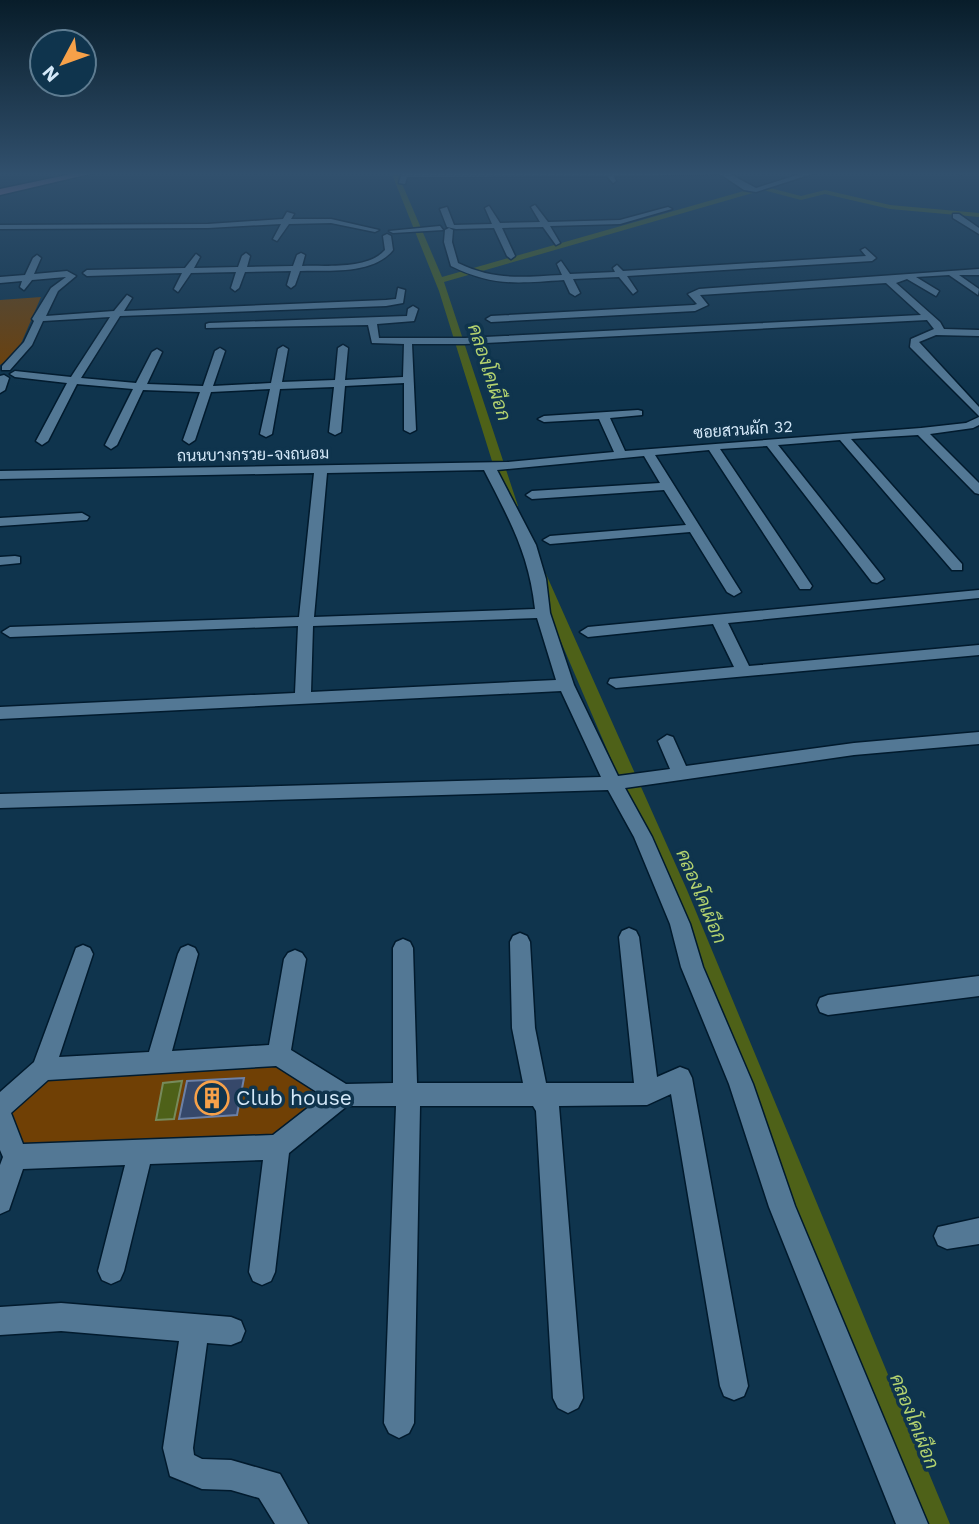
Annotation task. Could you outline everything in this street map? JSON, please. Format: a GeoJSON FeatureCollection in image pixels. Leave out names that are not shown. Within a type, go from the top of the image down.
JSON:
{"type":"FeatureCollection","features":[{"type":"Feature","properties":{"kind":"street"},"geometry":{"type":"LineString","coordinates":[[0,280],[26,282],[84,271],[295,268],[349,271],[382,258],[389,250],[389,243]]}},
{"type":"Feature","properties":{"kind":"street"},"geometry":{"type":"LineString","coordinates":[[450,243],[450,258],[463,270],[517,285],[567,277],[621,273],[678,275],[728,267],[869,259],[872,256],[866,250]]}},
{"type":"Feature","properties":{"kind":"street"},"geometry":{"type":"LineString","coordinates":[[506,243],[511,256]]}},
{"type":"Feature","properties":{"kind":"street"},"geometry":{"type":"LineString","coordinates":[[818,251],[829,261]]}},
{"type":"Feature","properties":{"kind":"street"},"geometry":{"type":"LineString","coordinates":[[289,306],[295,268],[301,255]]}},
{"type":"Feature","properties":{"kind":"street"},"geometry":{"type":"LineString","coordinates":[[772,255],[796,280]]}},
{"type":"Feature","properties":{"kind":"street"},"geometry":{"type":"LineString","coordinates":[[234,308],[246,256]]}},
{"type":"Feature","properties":{"kind":"street"},"geometry":{"type":"LineString","coordinates":[[349,271],[353,256]]}},
{"type":"Feature","properties":{"kind":"street"},"geometry":{"type":"LineString","coordinates":[[176,310],[187,270],[195,257]]}},
{"type":"Feature","properties":{"kind":"street"},"geometry":{"type":"LineString","coordinates":[[719,257],[743,283]]}},
{"type":"Feature","properties":{"kind":"street"},"geometry":{"type":"LineString","coordinates":[[26,282],[37,258]]}},
{"type":"Feature","properties":{"kind":"street"},"geometry":{"type":"LineString","coordinates":[[84,271],[89,258]]}},
{"type":"Feature","properties":{"kind":"street"},"geometry":{"type":"LineString","coordinates":[[128,281],[142,258]]}},
{"type":"Feature","properties":{"kind":"street"},"geometry":{"type":"LineString","coordinates":[[666,260],[678,275]]}},
{"type":"Feature","properties":{"kind":"street"},"geometry":{"type":"LineString","coordinates":[[612,262],[633,291]]}},
{"type":"Feature","properties":{"kind":"street"},"geometry":{"type":"LineString","coordinates":[[561,264],[575,293]]}},
{"type":"Feature","properties":{"kind":"street"},"geometry":{"type":"LineString","coordinates":[[513,271],[517,285]]}},
{"type":"Feature","properties":{"kind":"street"},"geometry":{"type":"LineString","coordinates":[[495,316],[695,308],[703,305],[693,294],[699,292],[979,272]]}},
{"type":"Feature","properties":{"kind":"street"},"geometry":{"type":"LineString","coordinates":[[951,274],[978,292]]}},
{"type":"Feature","properties":{"kind":"street"},"geometry":{"type":"LineString","coordinates":[[0,390],[5,374],[28,343],[37,319],[54,290],[69,275]]}},
{"type":"Feature","properties":{"kind":"street"},"geometry":{"type":"LineString","coordinates":[[857,276],[892,279]]}},
{"type":"Feature","properties":{"kind":"street"},"geometry":{"type":"LineString","coordinates":[[908,276],[936,293]]}},
{"type":"Feature","properties":{"kind":"street"},"geometry":{"type":"LineString","coordinates":[[892,279],[893,286],[937,324],[937,332]]}},
{"type":"Feature","properties":{"kind":"street"},"geometry":{"type":"LineString","coordinates":[[37,319],[176,310],[395,303],[402,299],[401,290]]}},
{"type":"Feature","properties":{"kind":"street"},"geometry":{"type":"LineString","coordinates":[[347,305],[348,293]]}},
{"type":"Feature","properties":{"kind":"street"},"geometry":{"type":"LineString","coordinates":[[43,441],[74,380],[127,298]]}},
{"type":"Feature","properties":{"kind":"street"},"geometry":{"type":"LineString","coordinates":[[209,326],[411,319],[413,309]]}},
{"type":"Feature","properties":{"kind":"street"},"geometry":{"type":"LineString","coordinates":[[372,322],[375,341],[465,341],[929,317]]}},
{"type":"Feature","properties":{"kind":"street"},"geometry":{"type":"LineString","coordinates":[[979,333],[937,332],[914,341],[915,347],[979,413]]}},
{"type":"Feature","properties":{"kind":"street"},"geometry":{"type":"LineString","coordinates":[[408,346],[410,430]]}},
{"type":"Feature","properties":{"kind":"street"},"geometry":{"type":"LineString","coordinates":[[335,432],[344,348]]}},
{"type":"Feature","properties":{"kind":"street"},"geometry":{"type":"LineString","coordinates":[[266,434],[284,349]]}},
{"type":"Feature","properties":{"kind":"street"},"geometry":{"type":"LineString","coordinates":[[189,440],[220,351]]}},
{"type":"Feature","properties":{"kind":"street"},"geometry":{"type":"LineString","coordinates":[[111,445],[157,352]]}},
{"type":"Feature","properties":{"kind":"street"},"geometry":{"type":"LineString","coordinates":[[5,374],[142,387],[208,389],[409,380]]}},
{"type":"Feature","properties":{"kind":"street"},"geometry":{"type":"LineString","coordinates":[[544,419],[638,413]]}},
{"type":"Feature","properties":{"kind":"street"},"geometry":{"type":"LineString","coordinates":[[603,415],[621,454]]}},
{"type":"Feature","properties":{"kind":"street","name":"ซอยสวนผัก 32"},"geometry":{"type":"LineString","coordinates":[[497,466],[712,446],[921,431],[969,426],[979,421]]}},
{"type":"Feature","properties":{"kind":"street"},"geometry":{"type":"LineString","coordinates":[[921,431],[979,490]]}},
{"type":"Feature","properties":{"kind":"street"},"geometry":{"type":"LineString","coordinates":[[843,437],[957,567]]}},
{"type":"Feature","properties":{"kind":"street"},"geometry":{"type":"LineString","coordinates":[[771,443],[877,579]]}},
{"type":"Feature","properties":{"kind":"street"},"geometry":{"type":"LineString","coordinates":[[712,446],[805,586]]}},
{"type":"Feature","properties":{"kind":"street"},"geometry":{"type":"LineString","coordinates":[[647,452],[734,592]]}},
{"type":"Feature","properties":{"kind":"street"},"geometry":{"type":"LineString","coordinates":[[497,466],[529,545],[539,579],[543,613],[566,685],[643,837],[680,924],[692,967],[741,1084],[782,1207],[912,1524]]}},
{"type":"Feature","properties":{"kind":"street","name":"ถนนบางกรวย-จงถนอม"},"geometry":{"type":"LineString","coordinates":[[0,475],[497,466]]}},
{"type":"Feature","properties":{"kind":"street"},"geometry":{"type":"LineString","coordinates":[[303,698],[306,622],[321,468]]}},
{"type":"Feature","properties":{"kind":"street"},"geometry":{"type":"LineString","coordinates":[[532,495],[669,486]]}},
{"type":"Feature","properties":{"kind":"street"},"geometry":{"type":"LineString","coordinates":[[0,522],[82,517]]}},
{"type":"Feature","properties":{"kind":"street"},"geometry":{"type":"LineString","coordinates":[[550,540],[695,528]]}},
{"type":"Feature","properties":{"kind":"street"},"geometry":{"type":"LineString","coordinates":[[0,561],[15,561]]}},
{"type":"Feature","properties":{"kind":"street"},"geometry":{"type":"LineString","coordinates":[[588,632],[979,594]]}},
{"type":"Feature","properties":{"kind":"street"},"geometry":{"type":"LineString","coordinates":[[10,632],[543,613]]}},
{"type":"Feature","properties":{"kind":"street"},"geometry":{"type":"LineString","coordinates":[[718,619],[746,673]]}},
{"type":"Feature","properties":{"kind":"street"},"geometry":{"type":"LineString","coordinates":[[616,683],[979,650]]}},
{"type":"Feature","properties":{"kind":"street"},"geometry":{"type":"LineString","coordinates":[[0,713],[566,685]]}},
{"type":"Feature","properties":{"kind":"street"},"geometry":{"type":"LineString","coordinates":[[0,801],[616,782],[854,749],[979,738]]}},
{"type":"Feature","properties":{"kind":"street"},"geometry":{"type":"LineString","coordinates":[[667,741],[681,775]]}},
{"type":"Feature","properties":{"kind":"street"},"geometry":{"type":"LineString","coordinates":[[628,937],[647,1094]]}},
{"type":"Feature","properties":{"kind":"street"},"geometry":{"type":"LineString","coordinates":[[520,942],[527,1053],[537,1094],[548,1108],[568,1398]]}},
{"type":"Feature","properties":{"kind":"street"},"geometry":{"type":"LineString","coordinates":[[399,1423],[410,1114],[405,1093],[403,948]]}},
{"type":"Feature","properties":{"kind":"street"},"geometry":{"type":"LineString","coordinates":[[0,1107],[43,1069],[83,954]]}},
{"type":"Feature","properties":{"kind":"street"},"geometry":{"type":"LineString","coordinates":[[158,1060],[188,954]]}},
{"type":"Feature","properties":{"kind":"street"},"geometry":{"type":"LineString","coordinates":[[279,1055],[295,959]]}},
{"type":"Feature","properties":{"kind":"street"},"geometry":{"type":"LineString","coordinates":[[828,1005],[979,986]]}},
{"type":"Feature","properties":{"kind":"street"},"geometry":{"type":"LineString","coordinates":[[43,1069],[93,1068],[158,1060],[279,1055],[343,1095],[647,1094],[680,1077],[734,1386]]}},
{"type":"Feature","properties":{"kind":"street"},"geometry":{"type":"LineString","coordinates":[[15,1157],[277,1147],[343,1095]]}},
{"type":"Feature","properties":{"kind":"street"},"geometry":{"type":"LineString","coordinates":[[0,1116],[15,1157],[0,1201]]}},
{"type":"Feature","properties":{"kind":"street"},"geometry":{"type":"LineString","coordinates":[[262,1272],[277,1147]]}},
{"type":"Feature","properties":{"kind":"street"},"geometry":{"type":"LineString","coordinates":[[111,1271],[140,1153]]}},
{"type":"Feature","properties":{"kind":"street"},"geometry":{"type":"LineString","coordinates":[[947,1236],[979,1231]]}},
{"type":"Feature","properties":{"kind":"street"},"geometry":{"type":"LineString","coordinates":[[0,1321],[61,1317],[231,1331]]}},
{"type":"Feature","properties":{"kind":"street"},"geometry":{"type":"LineString","coordinates":[[195,1328],[178,1448],[181,1465],[202,1474],[231,1475],[270,1485],[292,1524]]}},
{"type":"Feature","properties":{"kind":"shaded area"},"geometry":{"type":"Polygon","coordinates":[[[41,297],[17,353],[0,365],[0,300],[41,297]]]}},
{"type":"Feature","properties":{"kind":"shaded area"},"geometry":{"type":"Polygon","coordinates":[[[279,1055],[343,1095],[277,1147],[15,1157],[0,1107],[43,1069],[279,1055]]]}},
{"type":"Feature","properties":{"kind":"shaded area"},"geometry":{"type":"Polygon","coordinates":[[[182,1081],[174,1119],[156,1120],[163,1083],[182,1081]]]}},
{"type":"Feature","properties":{"kind":"building","name":"Club house"},"geometry":{"type":"Polygon","coordinates":[[[244,1078],[237,1115],[179,1119],[187,1081],[244,1078]]]}},
{"type":"Feature","properties":{"kind":"waterway","name":"คลองโคเผือก"},"geometry":{"type":"LineString","coordinates":[[423,243],[443,291],[512,506]]}},
{"type":"Feature","properties":{"kind":"waterway"},"geometry":{"type":"LineString","coordinates":[[439,281],[571,243]]}},
{"type":"Feature","properties":{"kind":"waterway","name":"คลองโคเผือก"},"geometry":{"type":"LineString","coordinates":[[539,574],[677,890],[934,1524]]}},
{"type":"Feature","properties":{"kind":"place","name":"Club house"},"geometry":{"type":"Point","coordinates":[212,1098]}}]}
